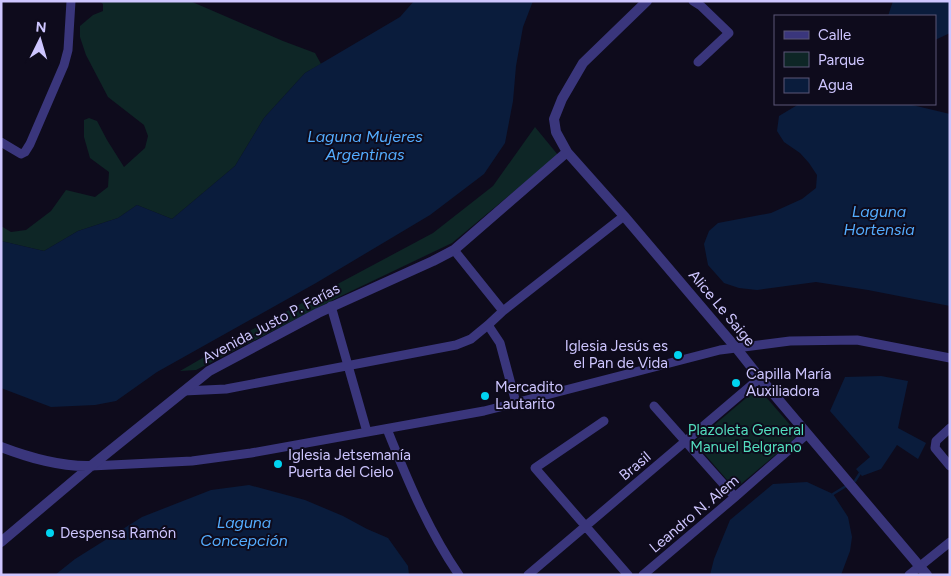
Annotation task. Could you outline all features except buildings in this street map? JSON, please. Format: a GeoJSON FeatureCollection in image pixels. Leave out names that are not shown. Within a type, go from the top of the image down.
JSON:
{"type":"FeatureCollection","features":[{"type":"Feature","properties":{"kind":"street"},"geometry":{"type":"LineString","coordinates":[[1,142],[21,154],[26,152],[30,144],[64,65],[68,50],[71,1]]}},
{"type":"Feature","properties":{"kind":"street","name":"Alice Le Saige"},"geometry":{"type":"LineString","coordinates":[[647,1],[583,63],[562,99],[554,119],[556,132],[567,152],[624,216],[927,575]]}},
{"type":"Feature","properties":{"kind":"street"},"geometry":{"type":"LineString","coordinates":[[693,1],[701,6],[729,33],[698,62]]}},
{"type":"Feature","properties":{"kind":"street","name":"Avenida Justo P. Farías"},"geometry":{"type":"LineString","coordinates":[[1,542],[91,466],[209,371],[331,306],[454,250],[567,152]]}},
{"type":"Feature","properties":{"kind":"street"},"geometry":{"type":"LineString","coordinates":[[184,391],[226,389],[456,345],[471,339],[503,311],[624,216]]}},
{"type":"Feature","properties":{"kind":"street"},"geometry":{"type":"LineString","coordinates":[[454,250],[503,311]]}},
{"type":"Feature","properties":{"kind":"street"},"geometry":{"type":"LineString","coordinates":[[331,306],[366,432]]}},
{"type":"Feature","properties":{"kind":"street"},"geometry":{"type":"LineString","coordinates":[[488,325],[500,343],[516,403]]}},
{"type":"Feature","properties":{"kind":"street"},"geometry":{"type":"LineString","coordinates":[[1,448],[29,457],[73,467],[192,461],[251,453],[484,411],[720,350],[790,341],[857,340],[950,358]]}},
{"type":"Feature","properties":{"kind":"street","name":"Brasil"},"geometry":{"type":"LineString","coordinates":[[528,575],[760,378]]}},
{"type":"Feature","properties":{"kind":"street"},"geometry":{"type":"LineString","coordinates":[[654,406],[735,498]]}},
{"type":"Feature","properties":{"kind":"street"},"geometry":{"type":"LineString","coordinates":[[604,421],[535,468],[628,575]]}},
{"type":"Feature","properties":{"kind":"street"},"geometry":{"type":"LineString","coordinates":[[387,428],[411,489],[445,554],[459,575]]}},
{"type":"Feature","properties":{"kind":"street"},"geometry":{"type":"LineString","coordinates":[[950,428],[936,441],[935,448],[950,466]]}},
{"type":"Feature","properties":{"kind":"street","name":"Leandro N. Alem"},"geometry":{"type":"LineString","coordinates":[[642,575],[735,498],[807,434]]}},
{"type":"Feature","properties":{"kind":"street"},"geometry":{"type":"LineString","coordinates":[[909,575],[950,542]]}},
{"type":"Feature","properties":{"kind":"green space"},"geometry":{"type":"Polygon","coordinates":[[[99,1],[190,1],[315,53],[321,64],[305,73],[264,118],[235,166],[172,219],[137,205],[118,218],[78,231],[44,251],[1,241],[1,226],[11,232],[26,230],[51,211],[66,190],[95,197],[108,187],[109,172],[90,158],[84,137],[84,120],[89,118],[97,121],[124,167],[145,148],[148,136],[144,125],[108,97],[86,55],[80,37],[80,26],[93,15],[103,11],[103,4],[99,1]]]}},
{"type":"Feature","properties":{"kind":"green space"},"geometry":{"type":"Polygon","coordinates":[[[535,127],[558,155],[452,243],[341,296],[196,370],[180,371],[244,334],[433,233],[493,186],[535,127]]]}},
{"type":"Feature","properties":{"kind":"green space","name":"Plazoleta General Manuel Belgrano"},"geometry":{"type":"Polygon","coordinates":[[[758,388],[799,435],[735,489],[694,442],[758,388]]]}},
{"type":"Feature","properties":{"kind":"water","name":"Laguna Mujeres Argentinas"},"geometry":{"type":"Polygon","coordinates":[[[414,1],[533,1],[523,27],[505,143],[484,174],[430,215],[316,283],[157,372],[116,401],[95,405],[51,407],[1,388],[1,241],[44,251],[78,231],[118,218],[137,205],[172,219],[235,166],[264,118],[305,73],[400,17],[414,1]]]}},
{"type":"Feature","properties":{"kind":"water"},"geometry":{"type":"Polygon","coordinates":[[[893,1],[950,1],[950,33],[936,40],[936,15],[888,15],[893,1]]]}},
{"type":"Feature","properties":{"kind":"water","name":"Laguna Hortensia"},"geometry":{"type":"Polygon","coordinates":[[[797,105],[912,105],[950,114],[950,306],[816,282],[757,290],[739,288],[724,283],[708,265],[704,244],[709,231],[718,223],[771,213],[802,199],[816,188],[817,175],[809,163],[800,153],[784,142],[777,131],[779,116],[797,105]]]}},
{"type":"Feature","properties":{"kind":"water"},"geometry":{"type":"Polygon","coordinates":[[[881,376],[908,381],[898,428],[926,443],[918,459],[897,445],[881,469],[862,476],[856,469],[870,457],[830,411],[845,377],[881,376]]]}},
{"type":"Feature","properties":{"kind":"water"},"geometry":{"type":"Polygon","coordinates":[[[807,482],[833,494],[848,517],[852,537],[850,551],[841,575],[710,575],[714,559],[730,520],[773,484],[807,482]]]}},
{"type":"Feature","properties":{"kind":"water","name":"Laguna Concepción"},"geometry":{"type":"Polygon","coordinates":[[[249,485],[305,500],[388,538],[408,566],[409,575],[55,575],[75,559],[142,517],[211,490],[249,485]]]}},
{"type":"Feature","properties":{"kind":"waterway"},"geometry":{"type":"LineString","coordinates":[[855,481],[860,473]]}},
{"type":"Feature","properties":{"kind":"waterway"},"geometry":{"type":"LineString","coordinates":[[833,494],[846,486]]}},
{"type":"Feature","properties":{"kind":"place","name":"Iglesia Jesús es el Pan de Vida"},"geometry":{"type":"Point","coordinates":[678,355]}},
{"type":"Feature","properties":{"kind":"place","name":"Capilla María Auxiliadora"},"geometry":{"type":"Point","coordinates":[736,383]}},
{"type":"Feature","properties":{"kind":"place","name":"Mercadito Lautarito"},"geometry":{"type":"Point","coordinates":[485,396]}},
{"type":"Feature","properties":{"kind":"place","name":"Iglesia Jetsemanía Puerta del Cielo"},"geometry":{"type":"Point","coordinates":[278,464]}},
{"type":"Feature","properties":{"kind":"place","name":"Despensa Ramón"},"geometry":{"type":"Point","coordinates":[50,533]}}]}
